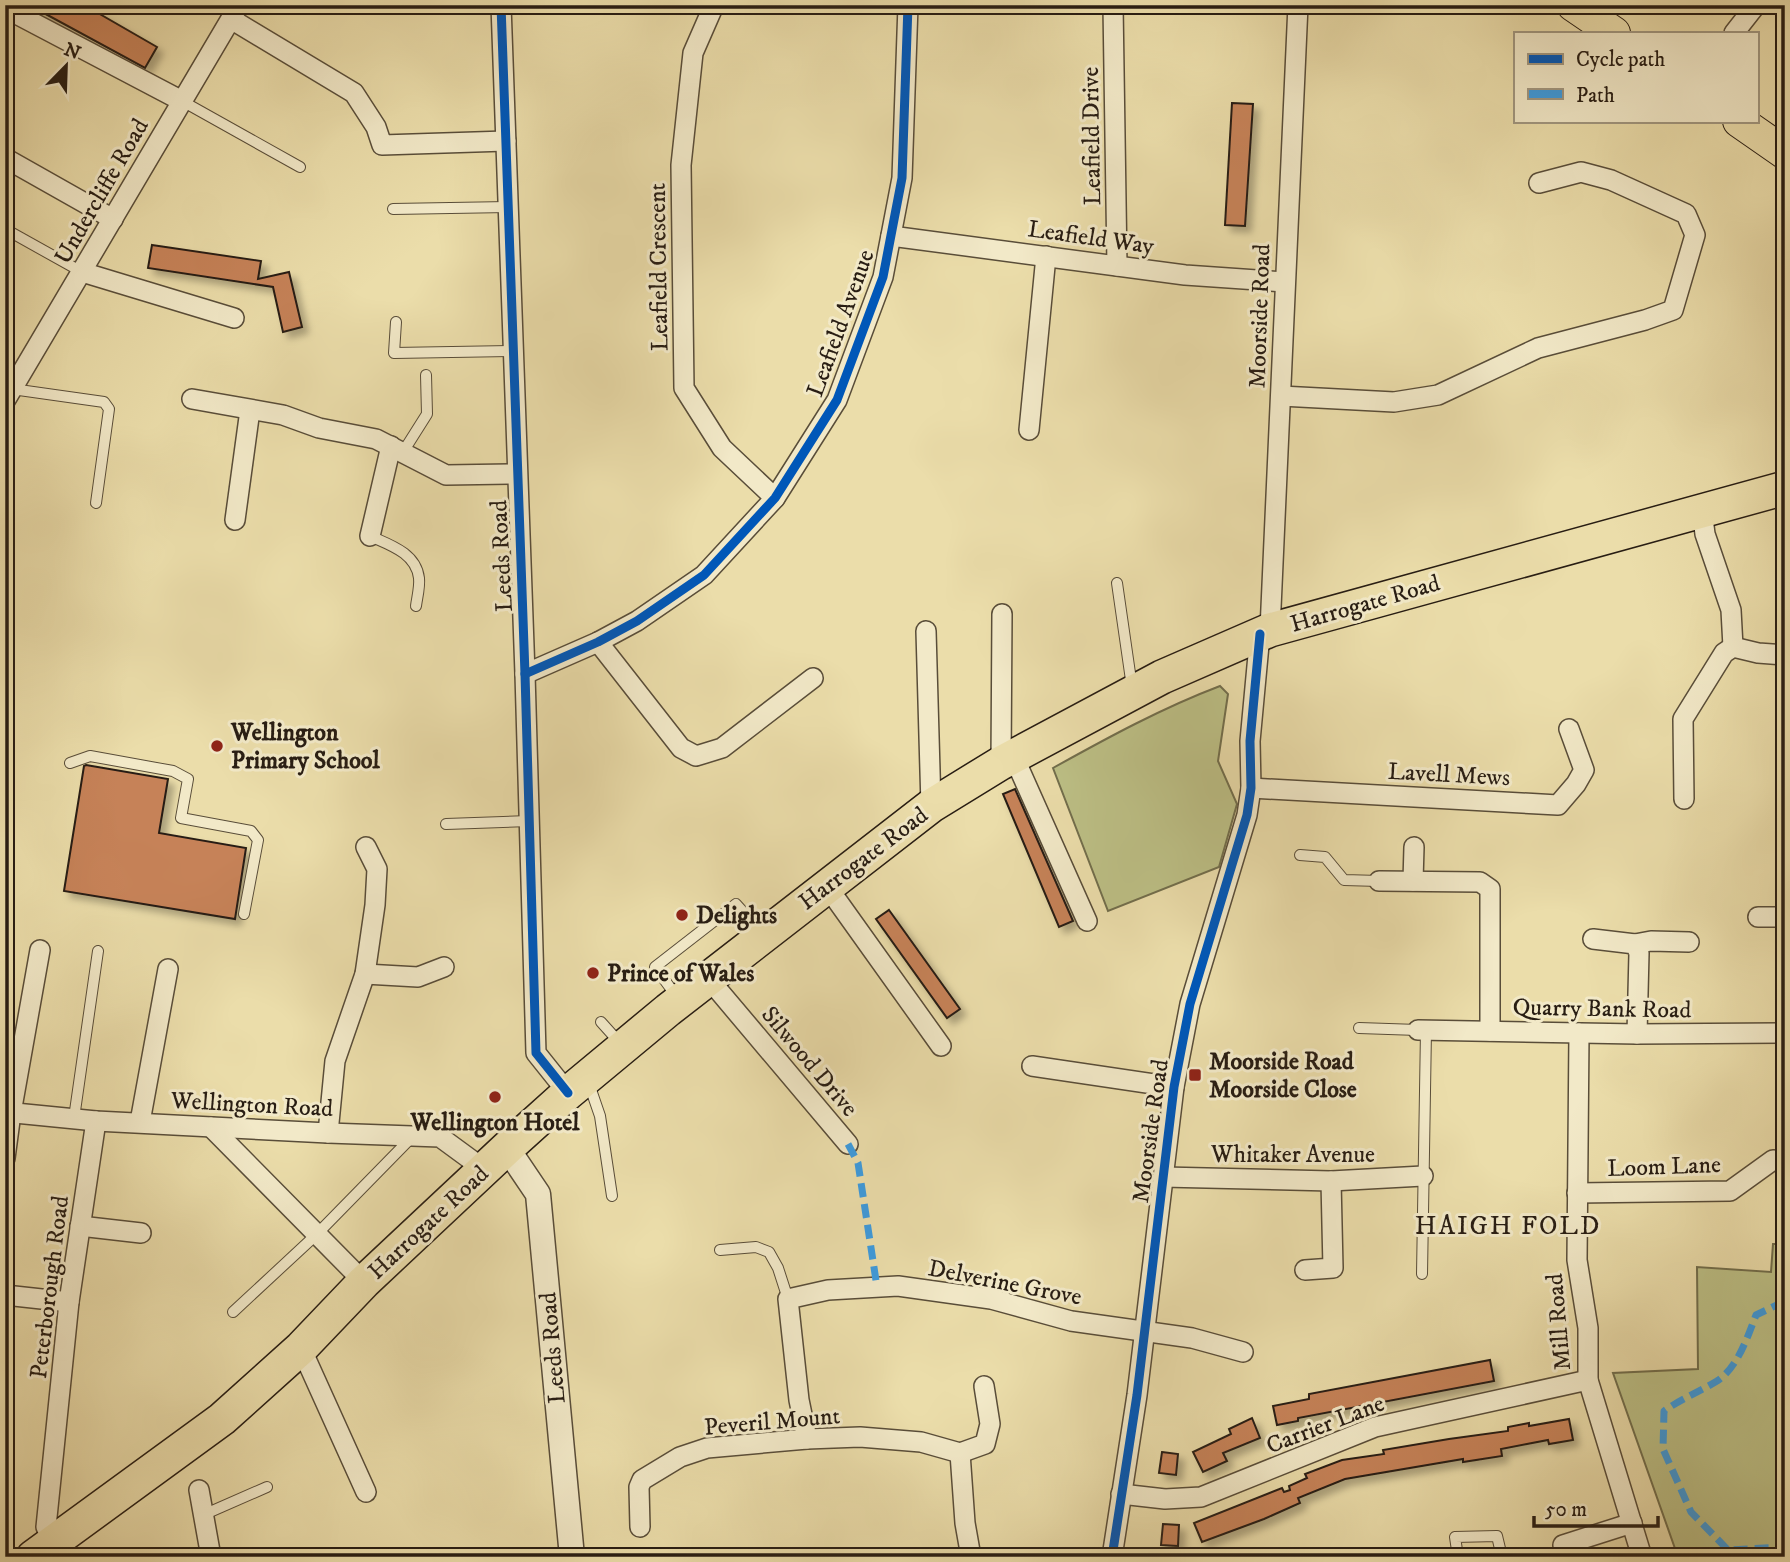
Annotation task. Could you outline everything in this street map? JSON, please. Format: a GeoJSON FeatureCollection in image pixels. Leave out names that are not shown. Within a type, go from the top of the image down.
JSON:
{"type":"FeatureCollection","features":[{"type":"Feature","properties":{"kind":"highway","name":"Harrogate Road"},"geometry":{"type":"LineString","coordinates":[[43,1549],[222,1419],[301,1348],[364,1282],[496,1159],[577,1085],[680,1000],[931,806],[1007,759],[1161,677],[1265,632],[1785,488]]}},
{"type":"Feature","properties":{"kind":"main road"},"geometry":{"type":"LineString","coordinates":[[1573,5],[1613,32]]}},
{"type":"Feature","properties":{"kind":"main road"},"geometry":{"type":"LineString","coordinates":[[1740,122],[1785,153]]}},
{"type":"Feature","properties":{"kind":"street","name":"Leeds Road"},"geometry":{"type":"LineString","coordinates":[[501,5],[536,1053],[577,1085]]}},
{"type":"Feature","properties":{"kind":"street","name":"Leafield Crescent"},"geometry":{"type":"LineString","coordinates":[[714,5],[694,53],[681,165],[684,388],[722,449],[775,498]]}},
{"type":"Feature","properties":{"kind":"street","name":"Leafield Avenue"},"geometry":{"type":"LineString","coordinates":[[525,674],[598,642],[637,621],[704,575],[775,498],[836,400],[883,277],[902,178],[908,5]]}},
{"type":"Feature","properties":{"kind":"street","name":"Leafield Drive"},"geometry":{"type":"LineString","coordinates":[[1113,5],[1117,266]]}},
{"type":"Feature","properties":{"kind":"street","name":"Moorside Road"},"geometry":{"type":"LineString","coordinates":[[1112,1557],[1144,1331],[1174,1087],[1191,1004],[1247,815],[1251,788],[1250,741],[1265,632],[1281,396],[1298,5]]}},
{"type":"Feature","properties":{"kind":"street"},"geometry":{"type":"LineString","coordinates":[[1735,32],[1756,5]]}},
{"type":"Feature","properties":{"kind":"street"},"geometry":{"type":"LineString","coordinates":[[5,8],[182,101]]}},
{"type":"Feature","properties":{"kind":"street"},"geometry":{"type":"LineString","coordinates":[[235,12],[354,93],[376,127],[382,145],[506,141]]}},
{"type":"Feature","properties":{"kind":"street","name":"Undercliffe Road"},"geometry":{"type":"LineString","coordinates":[[9,395],[235,12]]}},
{"type":"Feature","properties":{"kind":"street"},"geometry":{"type":"LineString","coordinates":[[5,159],[113,219]]}},
{"type":"Feature","properties":{"kind":"street"},"geometry":{"type":"LineString","coordinates":[[1281,396],[1394,402],[1438,396],[1538,348],[1673,310],[1695,235],[1686,214],[1611,180],[1581,172],[1539,183]]}},
{"type":"Feature","properties":{"kind":"street","name":"Leafield Way"},"geometry":{"type":"LineString","coordinates":[[891,236],[1185,275],[1285,282]]}},
{"type":"Feature","properties":{"kind":"street"},"geometry":{"type":"LineString","coordinates":[[1029,430],[1046,256]]}},
{"type":"Feature","properties":{"kind":"street"},"geometry":{"type":"LineString","coordinates":[[82,272],[234,318]]}},
{"type":"Feature","properties":{"kind":"street"},"geometry":{"type":"LineString","coordinates":[[192,399],[283,415],[320,428],[376,439],[446,475],[516,474]]}},
{"type":"Feature","properties":{"kind":"street"},"geometry":{"type":"LineString","coordinates":[[234,520],[250,410]]}},
{"type":"Feature","properties":{"kind":"street"},"geometry":{"type":"LineString","coordinates":[[370,536],[397,449]]}},
{"type":"Feature","properties":{"kind":"street"},"geometry":{"type":"LineString","coordinates":[[1702,510],[1705,534],[1731,610],[1732,647]]}},
{"type":"Feature","properties":{"kind":"street"},"geometry":{"type":"LineString","coordinates":[[1002,614],[1007,759],[1087,921]]}},
{"type":"Feature","properties":{"kind":"street"},"geometry":{"type":"LineString","coordinates":[[926,631],[931,806]]}},
{"type":"Feature","properties":{"kind":"street"},"geometry":{"type":"LineString","coordinates":[[598,642],[681,747],[696,756],[722,748],[813,678]]}},
{"type":"Feature","properties":{"kind":"street"},"geometry":{"type":"LineString","coordinates":[[1684,799],[1683,719],[1724,653],[1732,647],[1785,655]]}},
{"type":"Feature","properties":{"kind":"street","name":"Lavell Mews"},"geometry":{"type":"LineString","coordinates":[[1251,788],[1558,805],[1584,770],[1569,729]]}},
{"type":"Feature","properties":{"kind":"street"},"geometry":{"type":"LineString","coordinates":[[328,1133],[335,1061],[365,974],[377,869],[366,846]]}},
{"type":"Feature","properties":{"kind":"street"},"geometry":{"type":"LineString","coordinates":[[1413,881],[1414,847]]}},
{"type":"Feature","properties":{"kind":"street"},"geometry":{"type":"LineString","coordinates":[[1379,881],[1480,882],[1490,889],[1490,1031]]}},
{"type":"Feature","properties":{"kind":"street"},"geometry":{"type":"LineString","coordinates":[[826,885],[941,1046]]}},
{"type":"Feature","properties":{"kind":"street"},"geometry":{"type":"LineString","coordinates":[[1758,917],[1785,917]]}},
{"type":"Feature","properties":{"kind":"street"},"geometry":{"type":"LineString","coordinates":[[1593,939],[1635,944],[1651,941],[1689,942]]}},
{"type":"Feature","properties":{"kind":"street"},"geometry":{"type":"LineString","coordinates":[[1635,944],[1639,953],[1637,1034]]}},
{"type":"Feature","properties":{"kind":"street"},"geometry":{"type":"LineString","coordinates":[[5,1158],[8,1113],[40,950]]}},
{"type":"Feature","properties":{"kind":"street"},"geometry":{"type":"LineString","coordinates":[[365,974],[418,977],[444,967]]}},
{"type":"Feature","properties":{"kind":"street"},"geometry":{"type":"LineString","coordinates":[[140,1122],[168,969]]}},
{"type":"Feature","properties":{"kind":"street","name":"Silwood Drive"},"geometry":{"type":"LineString","coordinates":[[708,978],[848,1144]]}},
{"type":"Feature","properties":{"kind":"street","name":"Quarry Bank Road"},"geometry":{"type":"LineString","coordinates":[[1422,1030],[1637,1034],[1785,1032]]}},
{"type":"Feature","properties":{"kind":"street","name":"Mill Road"},"geometry":{"type":"LineString","coordinates":[[1579,1033],[1577,1261],[1588,1328],[1588,1380],[1642,1557]]}},
{"type":"Feature","properties":{"kind":"street"},"geometry":{"type":"LineString","coordinates":[[1032,1066],[1174,1087]]}},
{"type":"Feature","properties":{"kind":"street","name":"Wellington Road"},"geometry":{"type":"LineString","coordinates":[[8,1113],[96,1121],[440,1137],[496,1159]]}},
{"type":"Feature","properties":{"kind":"street","name":"Peterborough Road"},"geometry":{"type":"LineString","coordinates":[[43,1549],[69,1302],[96,1121]]}},
{"type":"Feature","properties":{"kind":"street"},"geometry":{"type":"LineString","coordinates":[[211,1127],[364,1282]]}},
{"type":"Feature","properties":{"kind":"street","name":"Leeds Road"},"geometry":{"type":"LineString","coordinates":[[496,1159],[538,1194],[572,1557]]}},
{"type":"Feature","properties":{"kind":"street","name":"Loom Lane"},"geometry":{"type":"LineString","coordinates":[[1577,1193],[1730,1191],[1773,1160],[1785,1161]]}},
{"type":"Feature","properties":{"kind":"street","name":"Whitaker Avenue"},"geometry":{"type":"LineString","coordinates":[[1163,1178],[1331,1181],[1423,1176]]}},
{"type":"Feature","properties":{"kind":"street"},"geometry":{"type":"LineString","coordinates":[[1305,1270],[1332,1268],[1331,1181]]}},
{"type":"Feature","properties":{"kind":"street"},"geometry":{"type":"LineString","coordinates":[[80,1226],[141,1233]]}},
{"type":"Feature","properties":{"kind":"street","name":"Delverine Grove"},"geometry":{"type":"LineString","coordinates":[[788,1299],[828,1290],[898,1286],[991,1299],[1071,1321],[1144,1331]]}},
{"type":"Feature","properties":{"kind":"street"},"geometry":{"type":"LineString","coordinates":[[5,1295],[69,1302]]}},
{"type":"Feature","properties":{"kind":"street"},"geometry":{"type":"LineString","coordinates":[[788,1299],[799,1400],[807,1439]]}},
{"type":"Feature","properties":{"kind":"street"},"geometry":{"type":"LineString","coordinates":[[1144,1331],[1192,1338],[1243,1352]]}},
{"type":"Feature","properties":{"kind":"street"},"geometry":{"type":"LineString","coordinates":[[301,1348],[366,1492]]}},
{"type":"Feature","properties":{"kind":"street","name":"Carrier Lane"},"geometry":{"type":"LineString","coordinates":[[1121,1494],[1165,1499],[1201,1497],[1375,1427],[1588,1380]]}},
{"type":"Feature","properties":{"kind":"street"},"geometry":{"type":"LineString","coordinates":[[971,1557],[964,1523],[960,1453],[985,1444],[990,1424],[984,1386]]}},
{"type":"Feature","properties":{"kind":"street","name":"Peveril Mount"},"geometry":{"type":"LineString","coordinates":[[640,1527],[639,1487],[642,1479],[680,1457],[707,1448],[860,1437],[921,1443],[960,1453]]}},
{"type":"Feature","properties":{"kind":"street"},"geometry":{"type":"LineString","coordinates":[[199,1490],[211,1557]]}},
{"type":"Feature","properties":{"kind":"street"},"geometry":{"type":"LineString","coordinates":[[1563,1545],[1632,1523]]}},
{"type":"Feature","properties":{"kind":"lane"},"geometry":{"type":"LineString","coordinates":[[182,101],[300,167]]}},
{"type":"Feature","properties":{"kind":"lane"},"geometry":{"type":"LineString","coordinates":[[393,209],[508,207]]}},
{"type":"Feature","properties":{"kind":"lane"},"geometry":{"type":"LineString","coordinates":[[5,229],[82,272]]}},
{"type":"Feature","properties":{"kind":"lane"},"geometry":{"type":"LineString","coordinates":[[396,322],[394,353],[513,351]]}},
{"type":"Feature","properties":{"kind":"lane"},"geometry":{"type":"LineString","coordinates":[[397,449],[427,414],[426,375]]}},
{"type":"Feature","properties":{"kind":"lane"},"geometry":{"type":"LineString","coordinates":[[9,395],[104,402],[109,409],[96,503]]}},
{"type":"Feature","properties":{"kind":"lane"},"geometry":{"type":"LineString","coordinates":[[370,536],[406,553],[414,565],[419,578],[416,606]]}},
{"type":"Feature","properties":{"kind":"lane"},"geometry":{"type":"LineString","coordinates":[[1117,583],[1132,692]]}},
{"type":"Feature","properties":{"kind":"lane"},"geometry":{"type":"LineString","coordinates":[[70,763],[90,756],[173,771],[188,779],[181,818],[251,831],[258,840],[244,914]]}},
{"type":"Feature","properties":{"kind":"lane"},"geometry":{"type":"LineString","coordinates":[[446,824],[529,821]]}},
{"type":"Feature","properties":{"kind":"lane"},"geometry":{"type":"LineString","coordinates":[[1300,855],[1325,857],[1344,880],[1379,881]]}},
{"type":"Feature","properties":{"kind":"lane"},"geometry":{"type":"LineString","coordinates":[[680,1000],[655,967],[736,904],[763,934]]}},
{"type":"Feature","properties":{"kind":"lane"},"geometry":{"type":"LineString","coordinates":[[74,1118],[98,951]]}},
{"type":"Feature","properties":{"kind":"lane"},"geometry":{"type":"LineString","coordinates":[[601,1022],[623,1047]]}},
{"type":"Feature","properties":{"kind":"lane"},"geometry":{"type":"LineString","coordinates":[[1359,1028],[1422,1030],[1422,1274]]}},
{"type":"Feature","properties":{"kind":"lane"},"geometry":{"type":"LineString","coordinates":[[577,1085],[600,1116],[612,1196]]}},
{"type":"Feature","properties":{"kind":"lane"},"geometry":{"type":"LineString","coordinates":[[233,1312],[317,1234],[413,1135]]}},
{"type":"Feature","properties":{"kind":"lane"},"geometry":{"type":"LineString","coordinates":[[720,1250],[755,1247],[769,1252],[778,1268],[788,1299]]}},
{"type":"Feature","properties":{"kind":"lane"},"geometry":{"type":"LineString","coordinates":[[202,1515],[267,1487]]}},
{"type":"Feature","properties":{"kind":"lane"},"geometry":{"type":"LineString","coordinates":[[1458,1557],[1455,1537],[1497,1536],[1502,1557]]}},
{"type":"Feature","properties":{"kind":"green space"},"geometry":{"type":"Polygon","coordinates":[[[1220,686],[1228,694],[1218,761],[1237,804],[1219,867],[1108,911],[1053,768],[1156,714],[1220,686]]]}},
{"type":"Feature","properties":{"kind":"green space"},"geometry":{"type":"Polygon","coordinates":[[[1773,1244],[1785,1244],[1785,1557],[1678,1557],[1613,1373],[1698,1369],[1697,1267],[1771,1272],[1773,1244]]]}},
{"type":"Feature","properties":{"kind":"building"},"geometry":{"type":"Polygon","coordinates":[[[29,5],[84,5],[157,47],[145,68],[29,5]]]}},
{"type":"Feature","properties":{"kind":"building"},"geometry":{"type":"Polygon","coordinates":[[[1232,103],[1253,104],[1245,226],[1225,225],[1232,103]]]}},
{"type":"Feature","properties":{"kind":"building"},"geometry":{"type":"Polygon","coordinates":[[[152,245],[261,261],[258,279],[289,272],[302,327],[283,332],[273,287],[148,268],[152,245]]]}},
{"type":"Feature","properties":{"kind":"building"},"geometry":{"type":"Polygon","coordinates":[[[86,765],[168,779],[159,833],[246,848],[235,919],[64,891],[86,765]]]}},
{"type":"Feature","properties":{"kind":"building"},"geometry":{"type":"Polygon","coordinates":[[[1015,789],[1073,921],[1059,927],[1003,794],[1015,789]]]}},
{"type":"Feature","properties":{"kind":"building"},"geometry":{"type":"Polygon","coordinates":[[[889,910],[960,1009],[947,1018],[876,919],[889,910]]]}},
{"type":"Feature","properties":{"kind":"building"},"geometry":{"type":"Polygon","coordinates":[[[1490,1360],[1494,1381],[1298,1418],[1298,1421],[1277,1425],[1273,1406],[1309,1399],[1309,1394],[1490,1360]]]}},
{"type":"Feature","properties":{"kind":"building"},"geometry":{"type":"Polygon","coordinates":[[[1252,1418],[1260,1438],[1223,1453],[1227,1461],[1203,1472],[1193,1452],[1231,1434],[1229,1429],[1252,1418]]]}},
{"type":"Feature","properties":{"kind":"building"},"geometry":{"type":"Polygon","coordinates":[[[1569,1419],[1573,1440],[1549,1444],[1548,1440],[1501,1449],[1502,1456],[1463,1462],[1463,1459],[1345,1479],[1298,1498],[1300,1503],[1264,1519],[1202,1542],[1194,1523],[1282,1488],[1284,1492],[1290,1490],[1289,1486],[1307,1478],[1305,1474],[1342,1460],[1384,1454],[1383,1450],[1508,1431],[1508,1427],[1529,1423],[1529,1426],[1569,1419]]]}},
{"type":"Feature","properties":{"kind":"building"},"geometry":{"type":"Polygon","coordinates":[[[1162,1452],[1178,1454],[1176,1475],[1159,1473],[1162,1452]]]}},
{"type":"Feature","properties":{"kind":"building"},"geometry":{"type":"Polygon","coordinates":[[[1163,1524],[1179,1525],[1178,1546],[1161,1545],[1163,1524]]]}},
{"type":"Feature","properties":{"kind":"marked path"},"geometry":{"type":"LineString","coordinates":[[848,1144],[858,1163],[877,1287]]}},
{"type":"Feature","properties":{"kind":"marked path"},"geometry":{"type":"LineString","coordinates":[[1785,1304],[1779,1304],[1756,1315],[1741,1351],[1724,1375],[1664,1411],[1663,1449],[1691,1512],[1728,1550],[1785,1547]]}},
{"type":"Feature","properties":{"kind":"cycle path"},"geometry":{"type":"LineString","coordinates":[[501,5],[536,1053],[568,1093]]}},
{"type":"Feature","properties":{"kind":"cycle path"},"geometry":{"type":"LineString","coordinates":[[525,674],[598,642],[637,621],[704,575],[775,498],[837,400],[883,277],[902,178],[908,5]]}},
{"type":"Feature","properties":{"kind":"cycle path"},"geometry":{"type":"LineString","coordinates":[[1112,1557],[1137,1395],[1174,1087],[1190,1004],[1247,815],[1251,788],[1250,741],[1260,634]]}},
{"type":"Feature","properties":{"kind":"place","name":"Wellington Primary School"},"geometry":{"type":"Point","coordinates":[217,746]}},
{"type":"Feature","properties":{"kind":"place","name":"Delights"},"geometry":{"type":"Point","coordinates":[682,915]}},
{"type":"Feature","properties":{"kind":"place","name":"Prince of Wales"},"geometry":{"type":"Point","coordinates":[593,973]}},
{"type":"Feature","properties":{"kind":"place","name":"Moorside Road Moorside Close"},"geometry":{"type":"Point","coordinates":[1195,1075]}},
{"type":"Feature","properties":{"kind":"place","name":"Wellington Hotel"},"geometry":{"type":"Point","coordinates":[495,1097]}},
{"type":"Feature","properties":{"kind":"district","name":"HAIGH FOLD"},"geometry":{"type":"Point","coordinates":[1508,1225]}}]}
